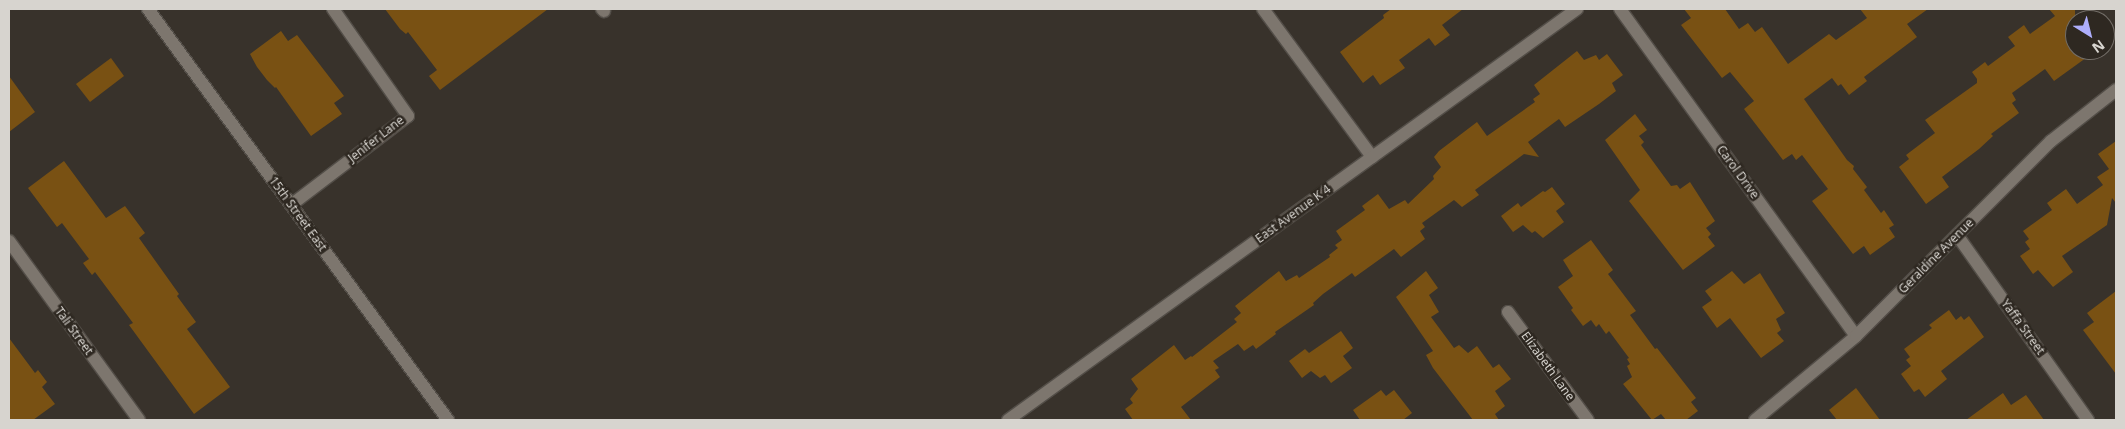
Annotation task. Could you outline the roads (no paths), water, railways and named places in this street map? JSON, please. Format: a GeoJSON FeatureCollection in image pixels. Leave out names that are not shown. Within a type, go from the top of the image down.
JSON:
{"type":"FeatureCollection","features":[{"type":"Feature","properties":{"kind":"street","name":"15th Street East"},"geometry":{"type":"LineString","coordinates":[[148,9],[448,420]]}},
{"type":"Feature","properties":{"kind":"street","name":"Jenifer Lane"},"geometry":{"type":"LineString","coordinates":[[291,205],[408,116],[333,9]]}},
{"type":"Feature","properties":{"kind":"street"},"geometry":{"type":"LineString","coordinates":[[1263,9],[1372,157]]}},
{"type":"Feature","properties":{"kind":"street","name":"East Avenue K 4"},"geometry":{"type":"LineString","coordinates":[[1008,420],[1577,9]]}},
{"type":"Feature","properties":{"kind":"street","name":"Carol Drive"},"geometry":{"type":"LineString","coordinates":[[1620,9],[1856,336]]}},
{"type":"Feature","properties":{"kind":"street","name":"Geraldine Avenue"},"geometry":{"type":"LineString","coordinates":[[1756,420],[1856,336],[2051,140],[2116,90]]}},
{"type":"Feature","properties":{"kind":"street","name":"Yaffa Street"},"geometry":{"type":"LineString","coordinates":[[1957,235],[2088,420]]}},
{"type":"Feature","properties":{"kind":"street","name":"Tali Street"},"geometry":{"type":"LineString","coordinates":[[9,241],[139,420]]}},
{"type":"Feature","properties":{"kind":"street","name":"Elizabeth Lane"},"geometry":{"type":"LineString","coordinates":[[1508,312],[1588,420]]}}]}
